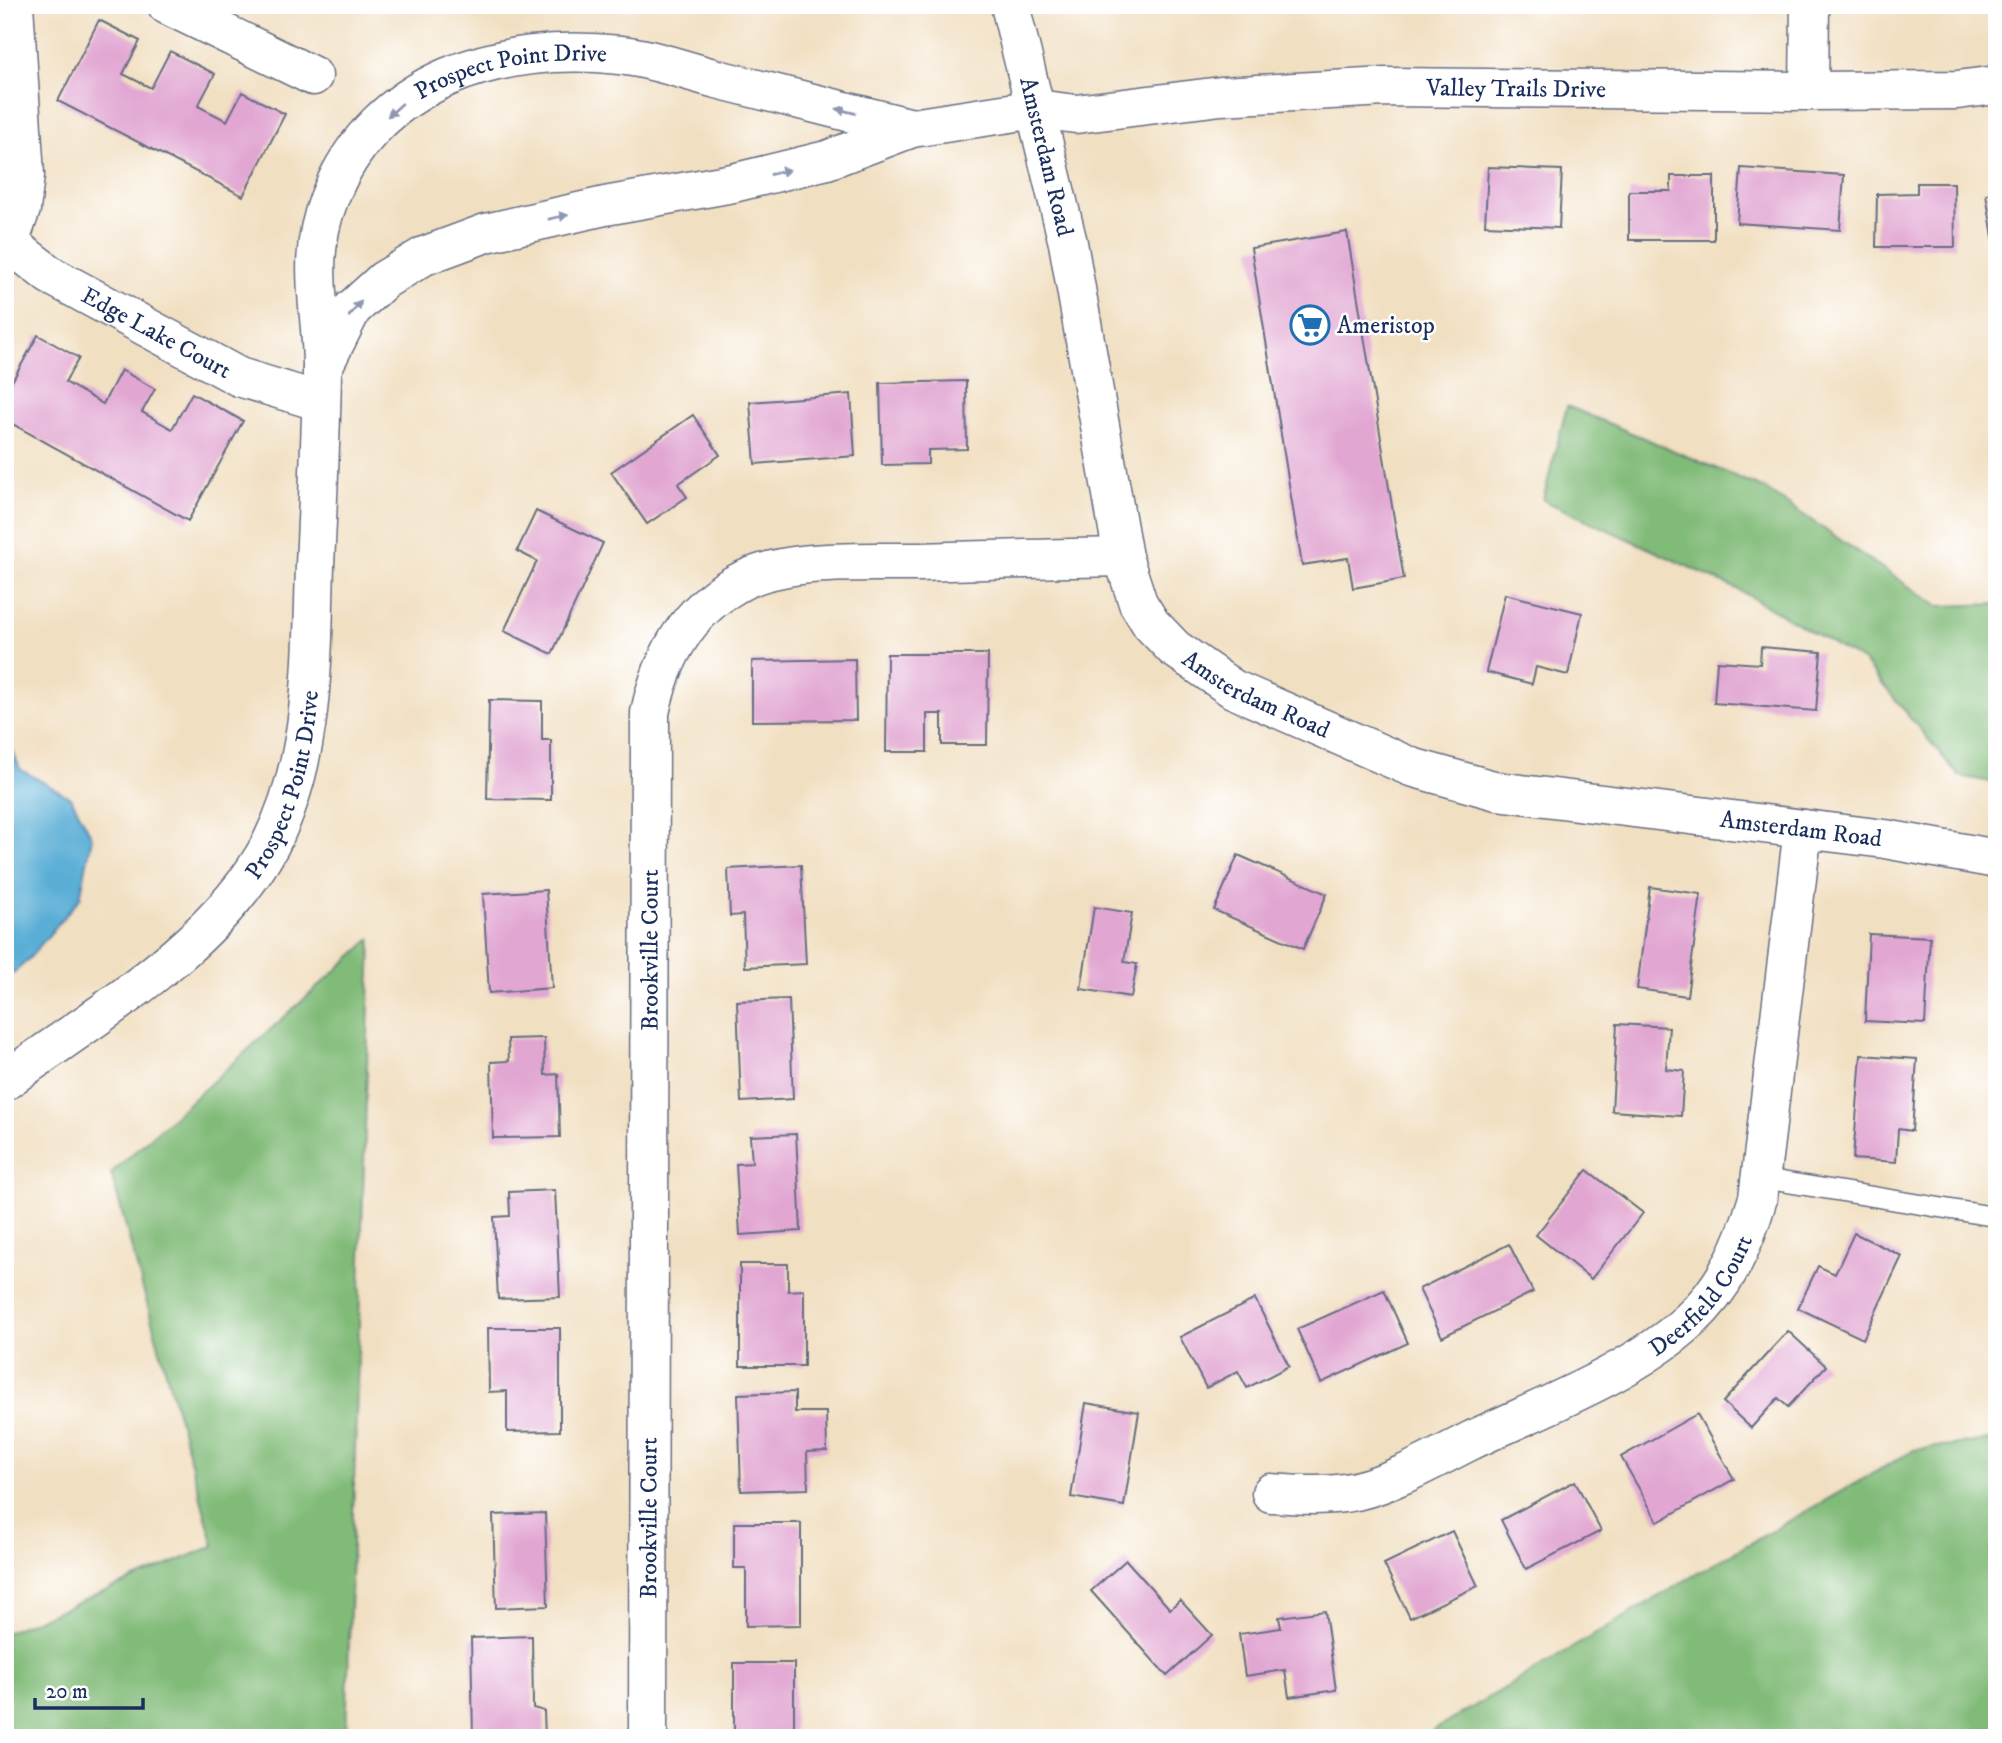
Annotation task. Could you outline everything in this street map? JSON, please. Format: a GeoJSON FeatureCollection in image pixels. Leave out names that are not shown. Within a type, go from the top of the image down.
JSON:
{"type":"FeatureCollection","features":[{"type":"Feature","properties":{"kind":"street"},"geometry":{"type":"LineString","coordinates":[[7,241],[21,209],[26,175],[14,5]]}},
{"type":"Feature","properties":{"kind":"street"},"geometry":{"type":"LineString","coordinates":[[167,5],[313,76]]}},
{"type":"Feature","properties":{"kind":"street","name":"Amsterdam Road"},"geometry":{"type":"LineString","coordinates":[[1010,5],[1068,243],[1122,556],[1138,603],[1151,624],[1174,648],[1233,689],[1411,767],[1497,792],[1885,839],[1997,859]]}},
{"type":"Feature","properties":{"kind":"street"},"geometry":{"type":"LineString","coordinates":[[1809,91],[1810,5]]}},
{"type":"Feature","properties":{"kind":"street","name":"Prospect Point Drive"},"geometry":{"type":"LineString","coordinates":[[5,1081],[186,949],[244,888],[271,843],[296,784],[311,706],[322,385],[313,263],[328,199],[362,138],[418,89],[487,61],[555,52],[623,55],[912,128]]}},
{"type":"Feature","properties":{"kind":"street","name":"Valley Trails Drive"},"geometry":{"type":"LineString","coordinates":[[1036,109],[1076,114],[1221,96],[1386,87],[1809,91],[1957,90],[1997,85]]}},
{"type":"Feature","properties":{"kind":"street","name":"Prospect Point Drive"},"geometry":{"type":"LineString","coordinates":[[322,385],[352,309],[384,280],[424,256],[486,233],[605,206],[733,183],[827,160],[912,128],[1036,109]]}},
{"type":"Feature","properties":{"kind":"street","name":"Edge Lake Court"},"geometry":{"type":"LineString","coordinates":[[7,241],[50,275],[239,377],[322,385]]}},
{"type":"Feature","properties":{"kind":"street","name":"Brookville Court"},"geometry":{"type":"LineString","coordinates":[[648,1738],[650,713],[656,682],[685,625],[706,604],[735,583],[777,569],[858,563],[1122,556]]}},
{"type":"Feature","properties":{"kind":"street","name":"Deerfield Court"},"geometry":{"type":"LineString","coordinates":[[1271,1493],[1326,1496],[1359,1490],[1418,1466],[1654,1350],[1690,1320],[1718,1289],[1745,1242],[1760,1178],[1803,829]]}},
{"type":"Feature","properties":{"kind":"lane"},"geometry":{"type":"LineString","coordinates":[[1760,1178],[1997,1217]]}},
{"type":"Feature","properties":{"kind":"green space"},"geometry":{"type":"Polygon","coordinates":[[[1567,406],[1765,489],[1938,606],[1997,604],[1997,783],[1959,776],[1864,662],[1737,589],[1543,500],[1567,406]]]}},
{"type":"Feature","properties":{"kind":"green space"},"geometry":{"type":"Polygon","coordinates":[[[371,939],[346,1738],[5,1738],[5,1633],[214,1546],[111,1173],[371,939]]]}},
{"type":"Feature","properties":{"kind":"green space"},"geometry":{"type":"Polygon","coordinates":[[[1997,1439],[1997,1738],[1421,1738],[1691,1577],[1914,1450],[1997,1439]]]}},
{"type":"Feature","properties":{"kind":"water"},"geometry":{"type":"Polygon","coordinates":[[[5,733],[20,769],[71,798],[92,837],[80,898],[27,961],[5,980],[5,733]]]}},
{"type":"Feature","properties":{"kind":"building"},"geometry":{"type":"Polygon","coordinates":[[[99,20],[140,41],[123,74],[151,88],[170,51],[215,74],[198,106],[227,121],[242,92],[285,114],[243,196],[58,101],[99,20]]]}},
{"type":"Feature","properties":{"kind":"building"},"geometry":{"type":"Polygon","coordinates":[[[1488,167],[1562,170],[1559,228],[1485,225],[1488,167]]]}},
{"type":"Feature","properties":{"kind":"building"},"geometry":{"type":"Polygon","coordinates":[[[1741,168],[1844,175],[1840,230],[1737,223],[1741,168]]]}},
{"type":"Feature","properties":{"kind":"building"},"geometry":{"type":"Polygon","coordinates":[[[1671,176],[1714,176],[1714,240],[1629,240],[1629,191],[1671,191],[1671,176]]]}},
{"type":"Feature","properties":{"kind":"building"},"geometry":{"type":"Polygon","coordinates":[[[1917,183],[1954,183],[1955,247],[1876,247],[1877,194],[1917,193],[1917,183]]]}},
{"type":"Feature","properties":{"kind":"building"},"geometry":{"type":"Polygon","coordinates":[[[1997,193],[1997,249],[1995,249],[1986,194],[1997,193]]]}},
{"type":"Feature","properties":{"kind":"building"},"geometry":{"type":"Polygon","coordinates":[[[1347,232],[1404,579],[1353,588],[1348,558],[1302,565],[1251,248],[1347,232]]]}},
{"type":"Feature","properties":{"kind":"building"},"geometry":{"type":"Polygon","coordinates":[[[38,335],[79,358],[65,382],[103,404],[121,370],[155,389],[142,412],[172,429],[192,393],[243,421],[188,521],[5,420],[5,394],[38,335]]]}},
{"type":"Feature","properties":{"kind":"building"},"geometry":{"type":"Polygon","coordinates":[[[966,381],[967,449],[928,450],[928,464],[882,465],[880,383],[966,381]]]}},
{"type":"Feature","properties":{"kind":"building"},"geometry":{"type":"Polygon","coordinates":[[[851,394],[855,456],[755,464],[750,402],[851,394]]]}},
{"type":"Feature","properties":{"kind":"building"},"geometry":{"type":"Polygon","coordinates":[[[693,415],[720,455],[678,484],[687,497],[647,524],[611,472],[693,415]]]}},
{"type":"Feature","properties":{"kind":"building"},"geometry":{"type":"Polygon","coordinates":[[[536,511],[603,543],[552,654],[504,631],[537,561],[517,551],[536,511]]]}},
{"type":"Feature","properties":{"kind":"building"},"geometry":{"type":"Polygon","coordinates":[[[1505,594],[1582,613],[1568,675],[1536,667],[1532,684],[1486,672],[1505,594]]]}},
{"type":"Feature","properties":{"kind":"building"},"geometry":{"type":"Polygon","coordinates":[[[1761,647],[1821,652],[1816,711],[1714,703],[1717,661],[1760,664],[1761,647]]]}},
{"type":"Feature","properties":{"kind":"building"},"geometry":{"type":"Polygon","coordinates":[[[887,654],[988,654],[987,745],[942,745],[942,714],[927,714],[927,752],[886,752],[887,654]]]}},
{"type":"Feature","properties":{"kind":"building"},"geometry":{"type":"Polygon","coordinates":[[[855,659],[856,720],[752,721],[752,661],[855,659]]]}},
{"type":"Feature","properties":{"kind":"building"},"geometry":{"type":"Polygon","coordinates":[[[489,700],[542,701],[542,740],[551,740],[551,800],[487,799],[489,700]]]}},
{"type":"Feature","properties":{"kind":"building"},"geometry":{"type":"Polygon","coordinates":[[[1238,855],[1327,894],[1303,949],[1214,910],[1238,855]]]}},
{"type":"Feature","properties":{"kind":"building"},"geometry":{"type":"Polygon","coordinates":[[[801,865],[806,964],[745,967],[743,915],[730,916],[728,869],[801,865]]]}},
{"type":"Feature","properties":{"kind":"building"},"geometry":{"type":"Polygon","coordinates":[[[1650,887],[1701,894],[1687,996],[1637,989],[1650,887]]]}},
{"type":"Feature","properties":{"kind":"building"},"geometry":{"type":"Polygon","coordinates":[[[546,890],[552,988],[489,993],[483,894],[546,890]]]}},
{"type":"Feature","properties":{"kind":"building"},"geometry":{"type":"Polygon","coordinates":[[[1094,907],[1132,913],[1124,962],[1137,964],[1131,997],[1081,989],[1094,907]]]}},
{"type":"Feature","properties":{"kind":"building"},"geometry":{"type":"Polygon","coordinates":[[[1869,934],[1930,937],[1925,1024],[1865,1021],[1869,934]]]}},
{"type":"Feature","properties":{"kind":"building"},"geometry":{"type":"Polygon","coordinates":[[[789,999],[793,1099],[741,1102],[737,1001],[789,999]]]}},
{"type":"Feature","properties":{"kind":"building"},"geometry":{"type":"Polygon","coordinates":[[[1617,1024],[1669,1027],[1666,1069],[1684,1071],[1681,1116],[1612,1111],[1617,1024]]]}},
{"type":"Feature","properties":{"kind":"building"},"geometry":{"type":"Polygon","coordinates":[[[544,1038],[545,1075],[558,1074],[560,1137],[493,1138],[491,1062],[509,1061],[508,1039],[544,1038]]]}},
{"type":"Feature","properties":{"kind":"building"},"geometry":{"type":"Polygon","coordinates":[[[1861,1055],[1917,1059],[1912,1131],[1898,1129],[1896,1162],[1853,1159],[1861,1055]]]}},
{"type":"Feature","properties":{"kind":"building"},"geometry":{"type":"Polygon","coordinates":[[[796,1134],[801,1231],[740,1235],[736,1164],[752,1163],[750,1136],[796,1134]]]}},
{"type":"Feature","properties":{"kind":"building"},"geometry":{"type":"Polygon","coordinates":[[[1587,1170],[1643,1213],[1591,1279],[1536,1235],[1587,1170]]]}},
{"type":"Feature","properties":{"kind":"building"},"geometry":{"type":"Polygon","coordinates":[[[555,1190],[560,1297],[498,1299],[494,1217],[510,1216],[509,1192],[555,1190]]]}},
{"type":"Feature","properties":{"kind":"building"},"geometry":{"type":"Polygon","coordinates":[[[1854,1233],[1902,1256],[1863,1339],[1798,1308],[1818,1266],[1835,1274],[1854,1233]]]}},
{"type":"Feature","properties":{"kind":"building"},"geometry":{"type":"Polygon","coordinates":[[[1509,1244],[1533,1292],[1442,1337],[1419,1289],[1509,1244]]]}},
{"type":"Feature","properties":{"kind":"building"},"geometry":{"type":"Polygon","coordinates":[[[740,1264],[788,1264],[788,1291],[804,1290],[804,1366],[740,1366],[740,1264]]]}},
{"type":"Feature","properties":{"kind":"building"},"geometry":{"type":"Polygon","coordinates":[[[1384,1290],[1408,1343],[1321,1383],[1297,1329],[1384,1290]]]}},
{"type":"Feature","properties":{"kind":"building"},"geometry":{"type":"Polygon","coordinates":[[[1255,1299],[1289,1366],[1247,1388],[1238,1371],[1206,1388],[1180,1337],[1255,1299]]]}},
{"type":"Feature","properties":{"kind":"building"},"geometry":{"type":"Polygon","coordinates":[[[488,1328],[560,1328],[560,1431],[507,1432],[507,1391],[489,1392],[488,1328]]]}},
{"type":"Feature","properties":{"kind":"building"},"geometry":{"type":"Polygon","coordinates":[[[1788,1331],[1826,1366],[1788,1407],[1778,1398],[1751,1428],[1723,1402],[1788,1331]]]}},
{"type":"Feature","properties":{"kind":"building"},"geometry":{"type":"Polygon","coordinates":[[[795,1392],[795,1412],[826,1412],[827,1451],[807,1452],[808,1489],[741,1491],[738,1394],[795,1392]]]}},
{"type":"Feature","properties":{"kind":"building"},"geometry":{"type":"Polygon","coordinates":[[[1086,1403],[1139,1412],[1124,1506],[1071,1497],[1086,1403]]]}},
{"type":"Feature","properties":{"kind":"building"},"geometry":{"type":"Polygon","coordinates":[[[1697,1414],[1734,1479],[1658,1522],[1621,1457],[1697,1414]]]}},
{"type":"Feature","properties":{"kind":"building"},"geometry":{"type":"Polygon","coordinates":[[[1575,1481],[1601,1531],[1526,1569],[1501,1520],[1575,1481]]]}},
{"type":"Feature","properties":{"kind":"building"},"geometry":{"type":"Polygon","coordinates":[[[545,1513],[548,1606],[496,1608],[493,1515],[545,1513]]]}},
{"type":"Feature","properties":{"kind":"building"},"geometry":{"type":"Polygon","coordinates":[[[734,1523],[801,1523],[801,1625],[746,1626],[746,1568],[734,1568],[734,1523]]]}},
{"type":"Feature","properties":{"kind":"building"},"geometry":{"type":"Polygon","coordinates":[[[1452,1531],[1478,1586],[1410,1618],[1384,1564],[1452,1531]]]}},
{"type":"Feature","properties":{"kind":"building"},"geometry":{"type":"Polygon","coordinates":[[[1126,1560],[1170,1609],[1180,1600],[1212,1635],[1167,1676],[1091,1591],[1126,1560]]]}},
{"type":"Feature","properties":{"kind":"building"},"geometry":{"type":"Polygon","coordinates":[[[1325,1611],[1336,1690],[1289,1697],[1285,1670],[1245,1676],[1239,1634],[1281,1628],[1279,1617],[1325,1611]]]}},
{"type":"Feature","properties":{"kind":"building"},"geometry":{"type":"Polygon","coordinates":[[[532,1636],[533,1708],[544,1711],[545,1738],[473,1738],[471,1638],[532,1636]]]}},
{"type":"Feature","properties":{"kind":"building"},"geometry":{"type":"Polygon","coordinates":[[[734,1663],[794,1663],[794,1734],[780,1734],[780,1738],[734,1738],[734,1663]]]}},
{"type":"Feature","properties":{"kind":"place","name":"Ameristop"},"geometry":{"type":"Point","coordinates":[1310,325]}}]}
